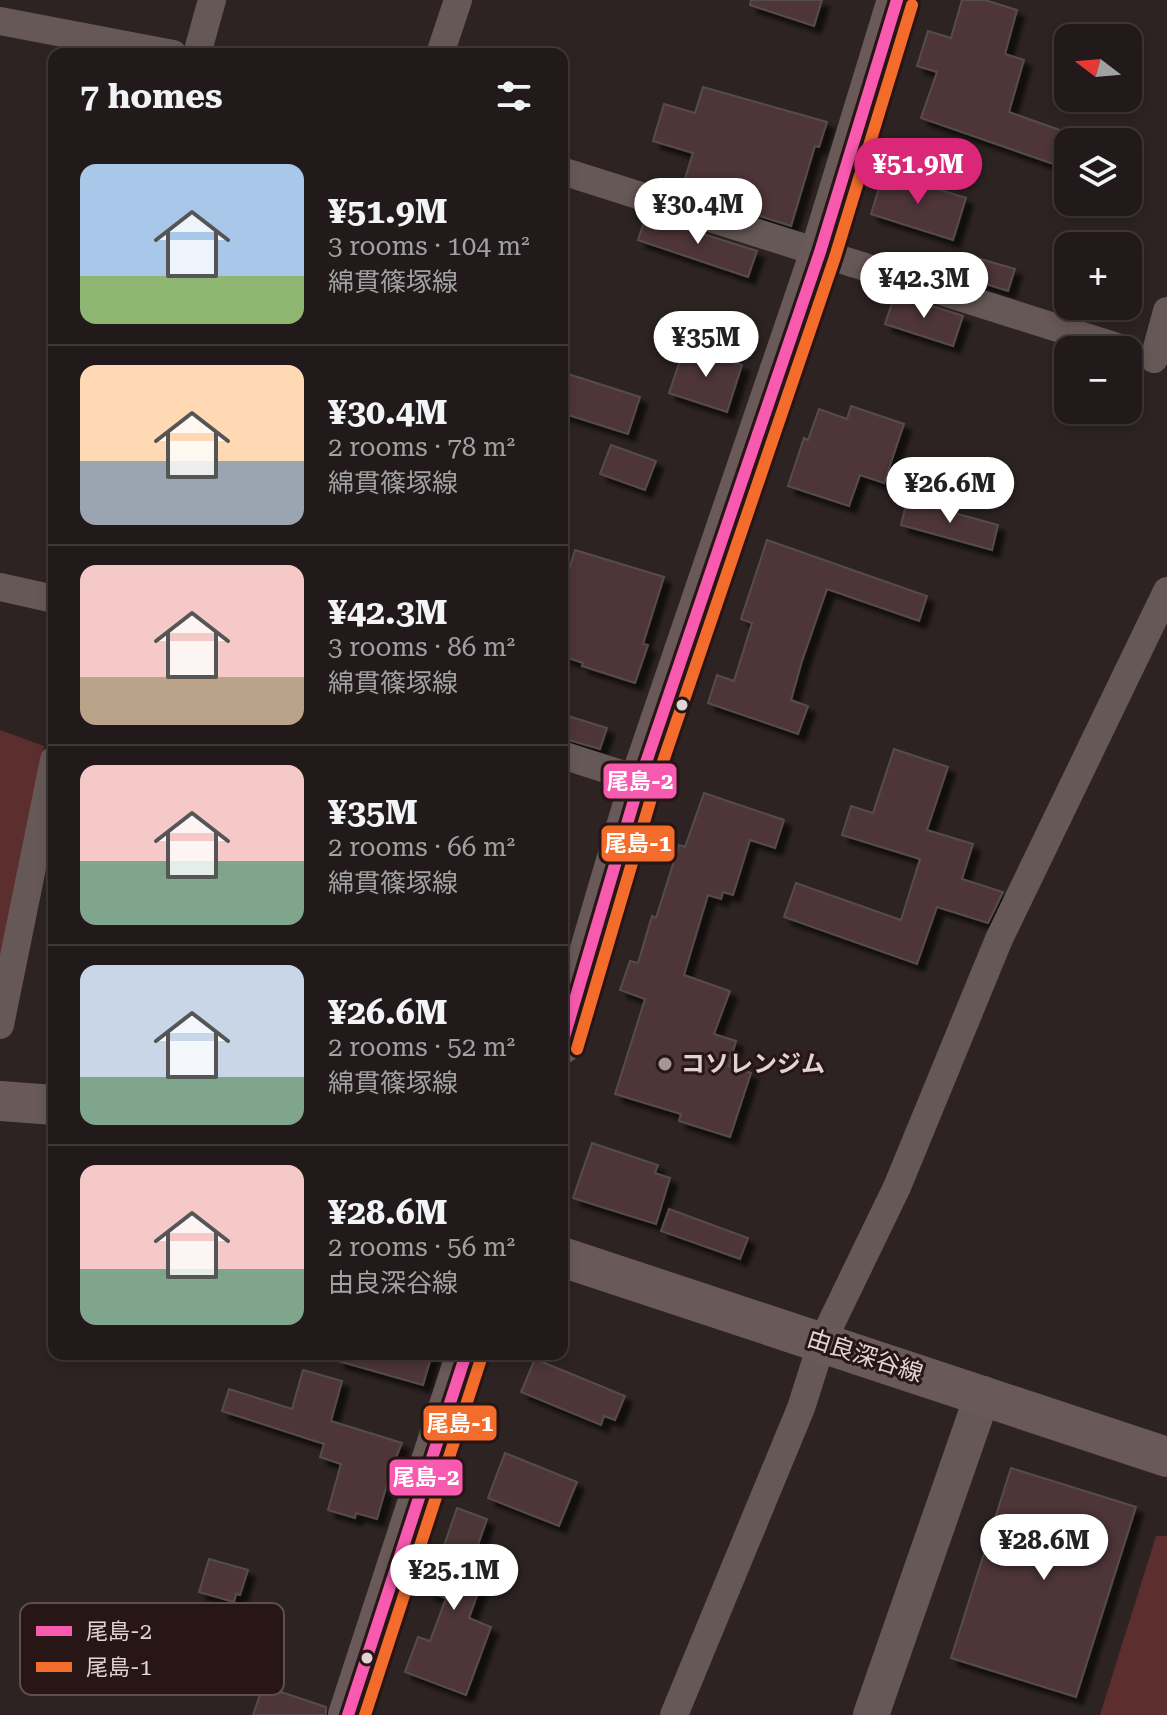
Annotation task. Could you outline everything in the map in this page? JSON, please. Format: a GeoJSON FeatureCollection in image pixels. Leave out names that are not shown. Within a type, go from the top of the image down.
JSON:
{"type":"FeatureCollection","features":[{"type":"Feature","properties":{"kind":"main road"},"geometry":{"type":"LineString","coordinates":[[568,1024],[640,780],[820,252],[897,0]]}},
{"type":"Feature","properties":{"kind":"main road"},"geometry":{"type":"LineString","coordinates":[[0,1101],[48,1105]]}},
{"type":"Feature","properties":{"kind":"main road","name":"由良深谷線"},"geometry":{"type":"LineString","coordinates":[[568,1259],[1167,1457]]}},
{"type":"Feature","properties":{"kind":"main road"},"geometry":{"type":"LineString","coordinates":[[348,1715],[464,1360]]}},
{"type":"Feature","properties":{"kind":"street"},"geometry":{"type":"LineString","coordinates":[[199,48],[212,0]]}},
{"type":"Feature","properties":{"kind":"street"},"geometry":{"type":"LineString","coordinates":[[442,48],[458,0]]}},
{"type":"Feature","properties":{"kind":"street"},"geometry":{"type":"LineString","coordinates":[[0,21],[142,48]]}},
{"type":"Feature","properties":{"kind":"street"},"geometry":{"type":"LineString","coordinates":[[568,173],[1144,355],[1167,311]]}},
{"type":"Feature","properties":{"kind":"street"},"geometry":{"type":"LineString","coordinates":[[0,587],[48,598]]}},
{"type":"Feature","properties":{"kind":"street"},"geometry":{"type":"LineString","coordinates":[[674,1715],[801,1408],[822,1342],[897,1187],[999,939],[1167,591]]}},
{"type":"Feature","properties":{"kind":"street"},"geometry":{"type":"LineString","coordinates":[[568,757],[640,780]]}},
{"type":"Feature","properties":{"kind":"street"},"geometry":{"type":"LineString","coordinates":[[0,1025],[48,789]]}},
{"type":"Feature","properties":{"kind":"street"},"geometry":{"type":"LineString","coordinates":[[871,1715],[983,1394]]}},
{"type":"Feature","properties":{"kind":"shaded area"},"geometry":{"type":"Polygon","coordinates":[[[0,730],[44,746],[0,969],[0,730]]]}},
{"type":"Feature","properties":{"kind":"shaded area"},"geometry":{"type":"Polygon","coordinates":[[[1156,1536],[1167,1536],[1167,1715],[1100,1715],[1156,1536]]]}},
{"type":"Feature","properties":{"kind":"building"},"geometry":{"type":"Polygon","coordinates":[[[751,0],[822,0],[814,26],[750,5],[751,0]]]}},
{"type":"Feature","properties":{"kind":"building"},"geometry":{"type":"Polygon","coordinates":[[[962,0],[985,0],[1017,10],[1005,54],[1024,60],[1009,112],[1054,128],[1054,164],[921,118],[937,72],[917,66],[928,31],[951,38],[962,0]]]}},
{"type":"Feature","properties":{"kind":"building"},"geometry":{"type":"Polygon","coordinates":[[[703,87],[827,122],[819,147],[815,146],[791,226],[681,191],[693,153],[653,141],[664,104],[695,113],[703,87]]]}},
{"type":"Feature","properties":{"kind":"building"},"geometry":{"type":"Polygon","coordinates":[[[884,172],[966,198],[953,240],[871,214],[884,172]]]}},
{"type":"Feature","properties":{"kind":"building"},"geometry":{"type":"Polygon","coordinates":[[[646,216],[757,251],[748,277],[638,240],[646,216]]]}},
{"type":"Feature","properties":{"kind":"building"},"geometry":{"type":"Polygon","coordinates":[[[974,257],[1015,269],[1008,291],[967,278],[974,257]]]}},
{"type":"Feature","properties":{"kind":"building"},"geometry":{"type":"Polygon","coordinates":[[[895,294],[963,316],[953,346],[885,324],[895,294]]]}},
{"type":"Feature","properties":{"kind":"building"},"geometry":{"type":"Polygon","coordinates":[[[685,346],[742,365],[727,412],[669,393],[685,346]]]}},
{"type":"Feature","properties":{"kind":"building"},"geometry":{"type":"Polygon","coordinates":[[[568,374],[640,397],[628,434],[568,415],[568,374]]]}},
{"type":"Feature","properties":{"kind":"building"},"geometry":{"type":"Polygon","coordinates":[[[851,406],[904,424],[884,483],[860,475],[849,506],[788,486],[804,438],[808,440],[819,409],[847,419],[851,406]]]}},
{"type":"Feature","properties":{"kind":"building"},"geometry":{"type":"Polygon","coordinates":[[[611,445],[656,461],[645,490],[600,474],[611,445]]]}},
{"type":"Feature","properties":{"kind":"building"},"geometry":{"type":"Polygon","coordinates":[[[907,500],[998,525],[992,550],[901,525],[907,500]]]}},
{"type":"Feature","properties":{"kind":"building"},"geometry":{"type":"Polygon","coordinates":[[[767,540],[927,596],[919,621],[827,589],[791,700],[808,706],[798,734],[708,703],[717,675],[734,681],[752,623],[741,619],[767,540]]]}},
{"type":"Feature","properties":{"kind":"building"},"geometry":{"type":"Polygon","coordinates":[[[575,550],[664,577],[643,644],[648,645],[635,683],[582,666],[583,663],[568,658],[568,573],[575,550]]]}},
{"type":"Feature","properties":{"kind":"building"},"geometry":{"type":"Polygon","coordinates":[[[568,716],[607,728],[600,749],[568,740],[568,716]]]}},
{"type":"Feature","properties":{"kind":"building"},"geometry":{"type":"Polygon","coordinates":[[[894,749],[948,767],[927,830],[973,844],[962,879],[1003,892],[988,923],[937,907],[917,964],[784,917],[796,883],[901,920],[920,859],[842,835],[851,806],[873,813],[894,749]]]}},
{"type":"Feature","properties":{"kind":"building"},"geometry":{"type":"Polygon","coordinates":[[[704,793],[784,820],[775,848],[750,840],[733,895],[723,892],[721,899],[708,895],[684,975],[730,991],[714,1034],[736,1041],[729,1066],[751,1073],[730,1137],[679,1121],[681,1114],[615,1094],[645,999],[620,990],[630,961],[638,963],[679,845],[685,847],[704,793]]]}},
{"type":"Feature","properties":{"kind":"building"},"geometry":{"type":"Polygon","coordinates":[[[592,1143],[658,1165],[655,1173],[670,1178],[656,1224],[573,1198],[592,1143]]]}},
{"type":"Feature","properties":{"kind":"building"},"geometry":{"type":"Polygon","coordinates":[[[669,1209],[748,1238],[740,1259],[661,1231],[669,1209]]]}},
{"type":"Feature","properties":{"kind":"building"},"geometry":{"type":"Polygon","coordinates":[[[338,1360],[430,1360],[423,1385],[338,1360]]]}},
{"type":"Feature","properties":{"kind":"building"},"geometry":{"type":"Polygon","coordinates":[[[535,1360],[537,1360],[625,1396],[615,1420],[604,1416],[601,1425],[521,1392],[535,1360]]]}},
{"type":"Feature","properties":{"kind":"building"},"geometry":{"type":"Polygon","coordinates":[[[303,1370],[342,1381],[331,1421],[402,1443],[377,1519],[356,1513],[355,1518],[328,1510],[341,1464],[320,1457],[324,1444],[222,1411],[229,1389],[292,1409],[303,1370]]]}},
{"type":"Feature","properties":{"kind":"building"},"geometry":{"type":"Polygon","coordinates":[[[505,1453],[577,1482],[559,1526],[488,1498],[505,1453]]]}},
{"type":"Feature","properties":{"kind":"building"},"geometry":{"type":"Polygon","coordinates":[[[1011,1468],[1136,1507],[1076,1697],[951,1658],[1011,1468]]]}},
{"type":"Feature","properties":{"kind":"building"},"geometry":{"type":"Polygon","coordinates":[[[457,1508],[487,1519],[469,1571],[484,1576],[469,1618],[491,1627],[466,1695],[405,1672],[418,1637],[430,1641],[446,1598],[428,1592],[457,1508]]]}},
{"type":"Feature","properties":{"kind":"building"},"geometry":{"type":"Polygon","coordinates":[[[209,1559],[248,1570],[240,1595],[236,1594],[234,1602],[199,1592],[209,1559]]]}},
{"type":"Feature","properties":{"kind":"building"},"geometry":{"type":"Polygon","coordinates":[[[284,1693],[326,1707],[326,1715],[253,1715],[260,1695],[284,1693]]]}},
{"type":"Feature","properties":{"kind":"transit line","name":"尾島-2"},"geometry":{"type":"LineString","coordinates":[[568,1024],[640,780],[820,252],[897,0]]}},
{"type":"Feature","properties":{"kind":"transit line","name":"尾島-1"},"geometry":{"type":"LineString","coordinates":[[577,1049],[655,785],[835,257],[912,5]]}},
{"type":"Feature","properties":{"kind":"transit line","name":"尾島-2"},"geometry":{"type":"LineString","coordinates":[[348,1715],[464,1360]]}},
{"type":"Feature","properties":{"kind":"transit line","name":"尾島-1"},"geometry":{"type":"LineString","coordinates":[[365,1715],[481,1360]]}},
{"type":"Feature","properties":{"kind":"place","name":"コソレンジム"},"geometry":{"type":"Point","coordinates":[665,1064]}}]}
